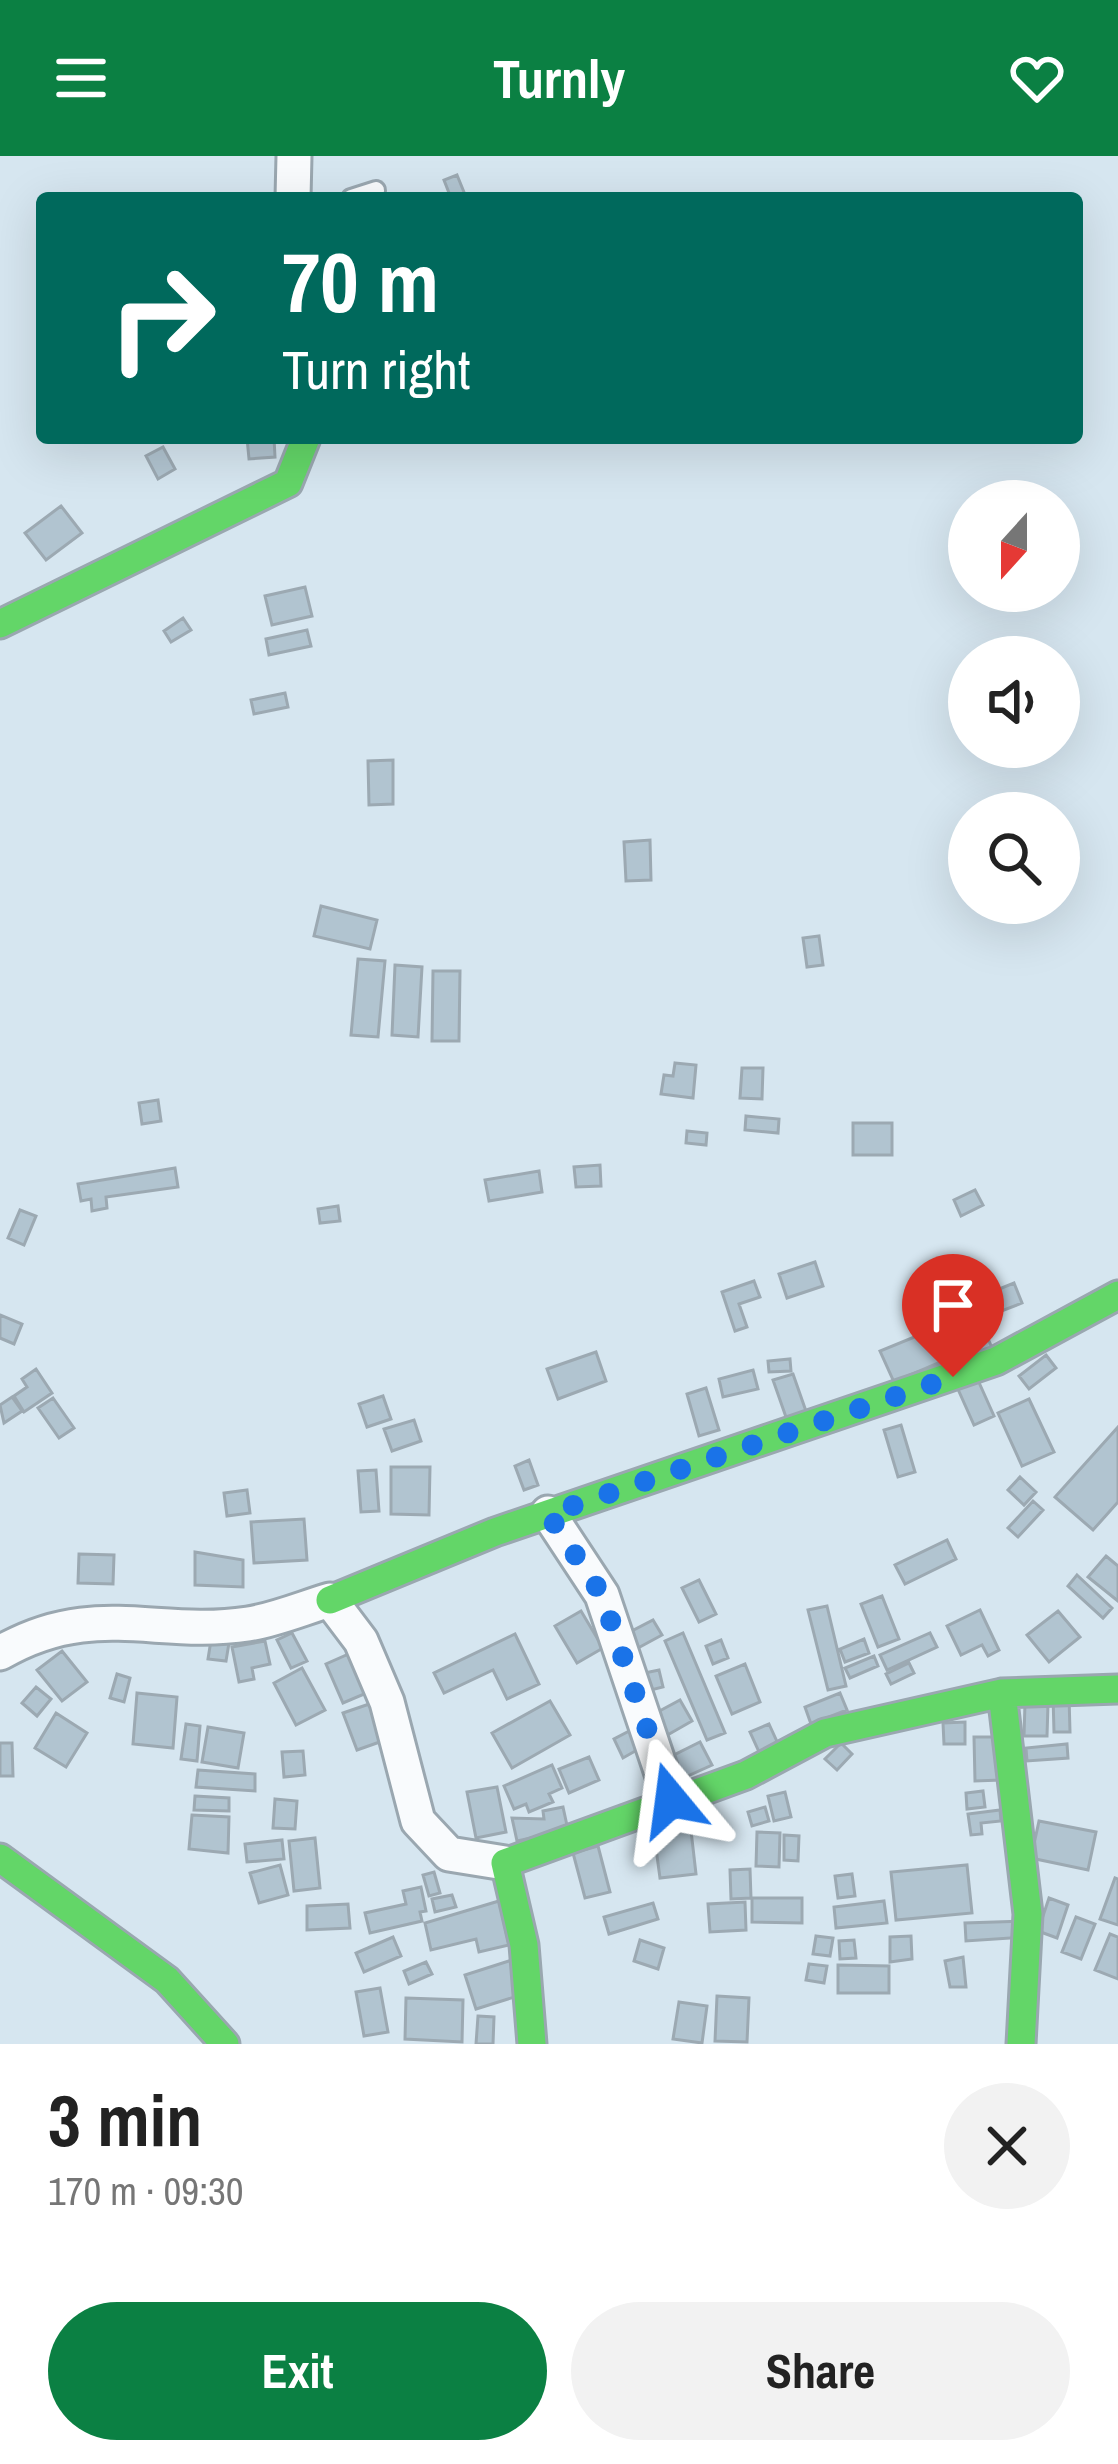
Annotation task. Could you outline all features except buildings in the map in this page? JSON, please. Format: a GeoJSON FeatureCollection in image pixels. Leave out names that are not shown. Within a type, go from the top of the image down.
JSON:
{"type":"FeatureCollection","features":[{"type":"Feature","properties":{"kind":"street"},"geometry":{"type":"LineString","coordinates":[[293,192],[294,156]]}},
{"type":"Feature","properties":{"kind":"street"},"geometry":{"type":"LineString","coordinates":[[0,624],[289,483],[304,444]]}},
{"type":"Feature","properties":{"kind":"street"},"geometry":{"type":"LineString","coordinates":[[0,1653],[28,1636],[73,1624],[248,1624],[330,1600],[548,1514],[996,1361],[1118,1295]]}},
{"type":"Feature","properties":{"kind":"street"},"geometry":{"type":"LineString","coordinates":[[548,1514],[602,1595],[671,1800]]}},
{"type":"Feature","properties":{"kind":"street"},"geometry":{"type":"LineString","coordinates":[[330,1600],[361,1641],[388,1702],[418,1821],[449,1854],[505,1863],[746,1775],[825,1733],[1002,1694],[1118,1689]]}},
{"type":"Feature","properties":{"kind":"street"},"geometry":{"type":"LineString","coordinates":[[1002,1694],[1028,1914],[1021,2044]]}},
{"type":"Feature","properties":{"kind":"street"},"geometry":{"type":"LineString","coordinates":[[0,1858],[167,1980],[224,2044]]}},
{"type":"Feature","properties":{"kind":"street"},"geometry":{"type":"LineString","coordinates":[[505,1863],[524,1945],[532,2044]]}},
{"type":"Feature","properties":{"kind":"lane"},"geometry":{"type":"LineString","coordinates":[[370,192],[376,190]]}},
{"type":"Feature","properties":{"kind":"traffic: fast"},"geometry":{"type":"LineString","coordinates":[[0,624],[288,483],[304,444]]}},
{"type":"Feature","properties":{"kind":"traffic: fast"},"geometry":{"type":"LineString","coordinates":[[330,1600],[495,1532],[996,1361],[1118,1295]]}},
{"type":"Feature","properties":{"kind":"traffic: fast"},"geometry":{"type":"LineString","coordinates":[[532,2044],[524,1945],[505,1863],[746,1775],[825,1733],[1002,1693],[1118,1689]]}},
{"type":"Feature","properties":{"kind":"traffic: fast"},"geometry":{"type":"LineString","coordinates":[[1002,1693],[1028,1914],[1021,2044]]}},
{"type":"Feature","properties":{"kind":"traffic: fast"},"geometry":{"type":"LineString","coordinates":[[0,1858],[167,1980],[225,2044]]}},
{"type":"Feature","properties":{"kind":"route"},"geometry":{"type":"LineString","coordinates":[[671,1800],[661,1757],[602,1595],[548,1514],[953,1377]]}}]}
